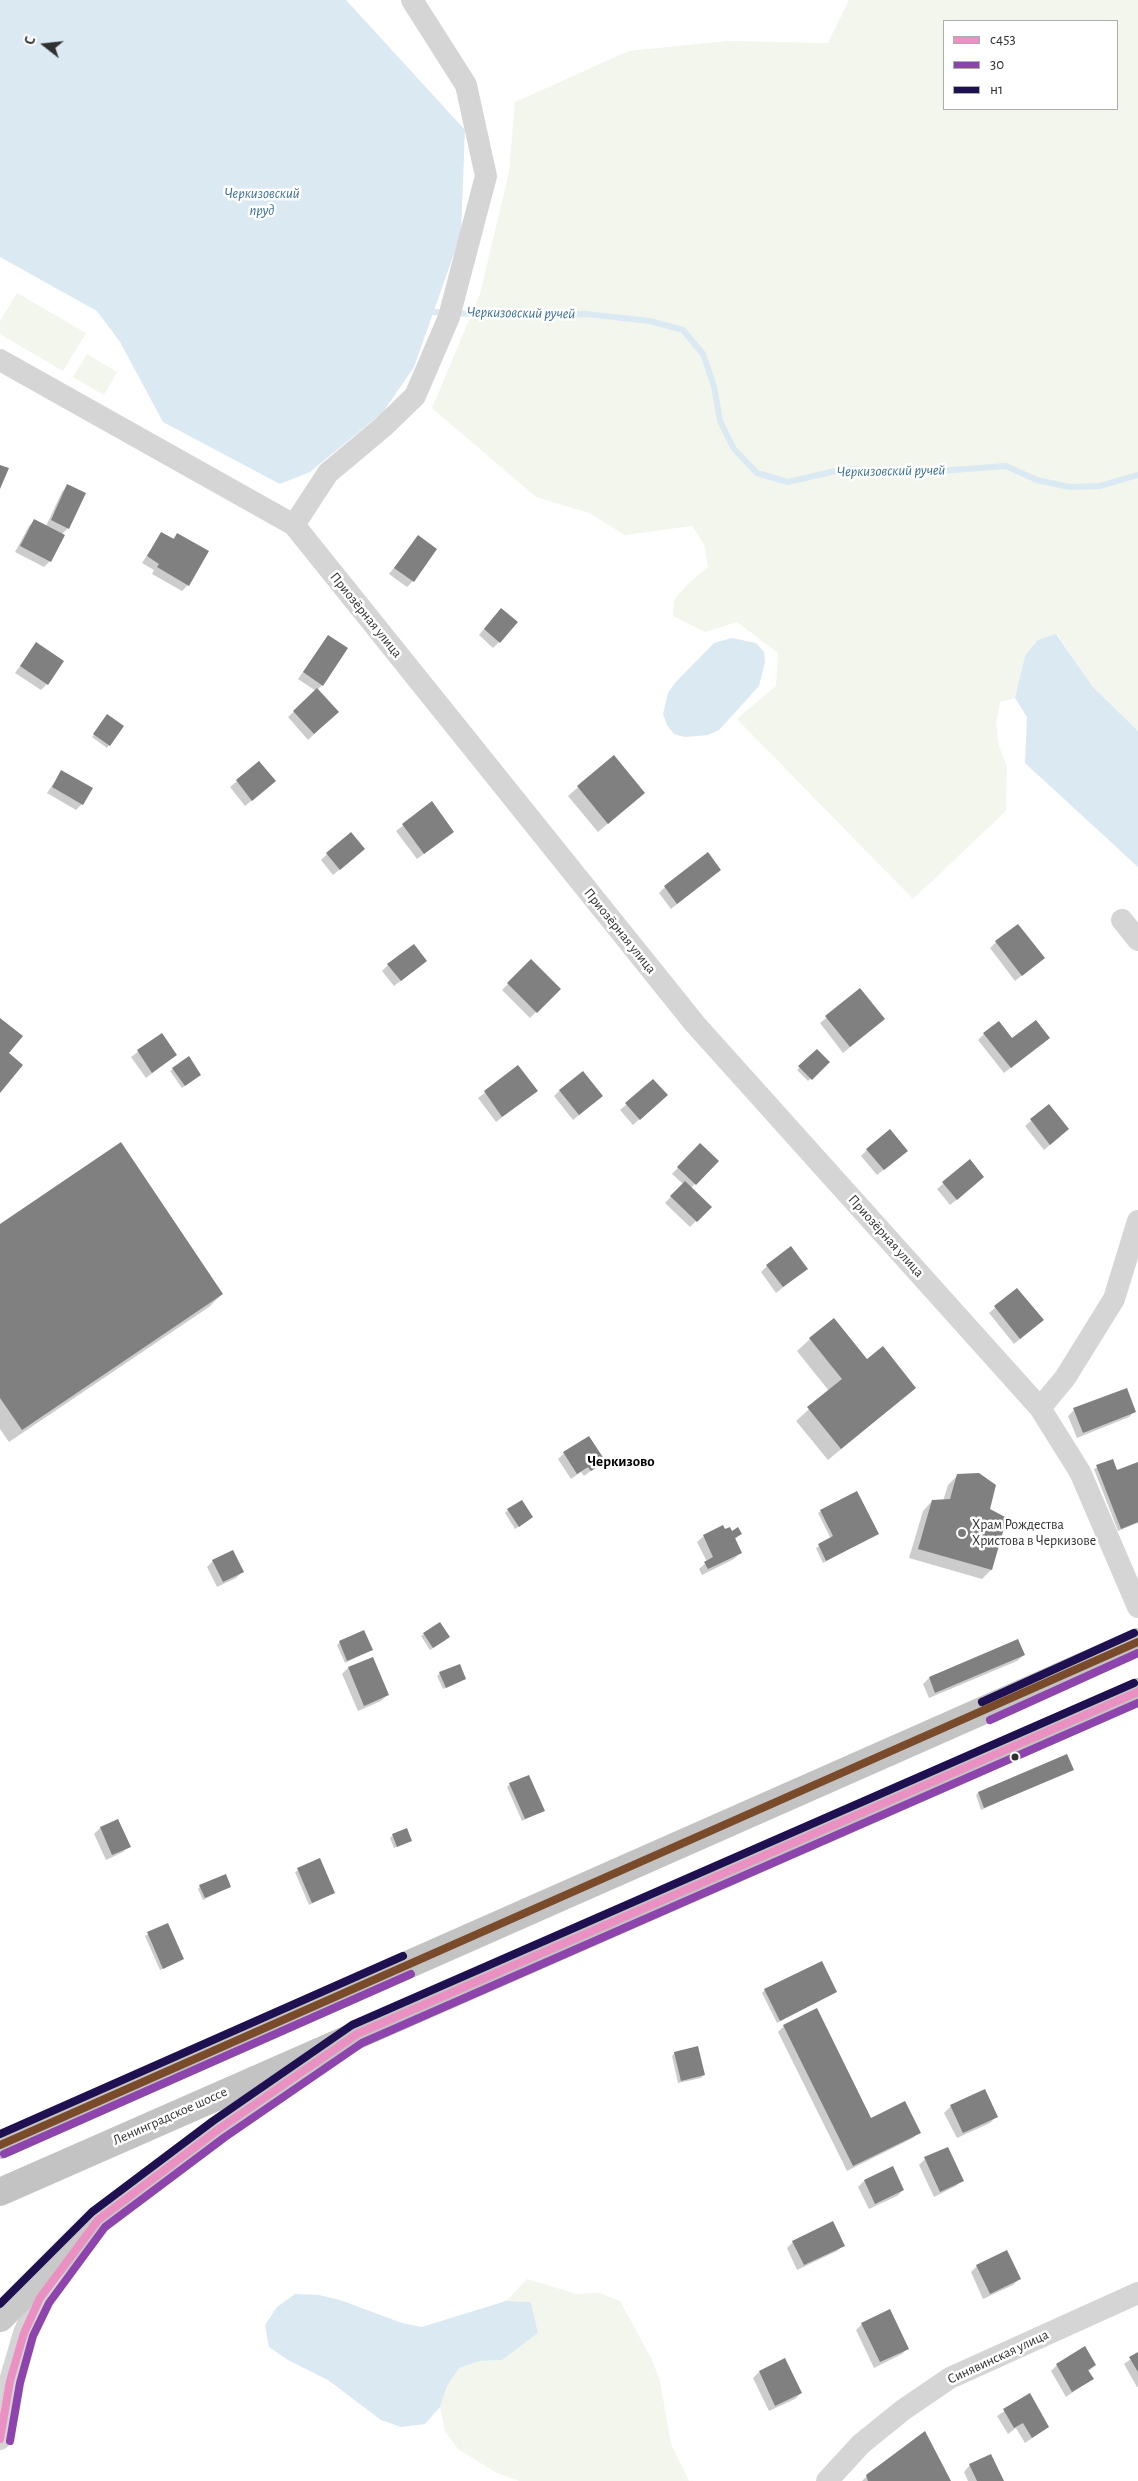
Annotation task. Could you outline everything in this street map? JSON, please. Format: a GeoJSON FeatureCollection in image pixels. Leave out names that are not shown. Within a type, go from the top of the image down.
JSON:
{"type":"FeatureCollection","features":[{"type":"Feature","properties":{"kind":"highway"},"geometry":{"type":"LineString","coordinates":[[0,2145],[1138,1642]]}},
{"type":"Feature","properties":{"kind":"highway","name":"Ленинградское шоссе"},"geometry":{"type":"LineString","coordinates":[[0,2192],[1138,1692]]}},
{"type":"Feature","properties":{"kind":"main road"},"geometry":{"type":"LineString","coordinates":[[0,2318],[98,2220],[219,2129],[357,2034]]}},
{"type":"Feature","properties":{"kind":"street"},"geometry":{"type":"LineString","coordinates":[[294,525],[328,473],[384,426],[415,396],[449,317],[486,176],[466,85],[412,0]]}},
{"type":"Feature","properties":{"kind":"street","name":"Приозёрная улица"},"geometry":{"type":"LineString","coordinates":[[0,360],[294,525],[695,1024],[1040,1408],[1080,1472],[1138,1607]]}},
{"type":"Feature","properties":{"kind":"street"},"geometry":{"type":"LineString","coordinates":[[1122,920],[1138,940]]}},
{"type":"Feature","properties":{"kind":"street"},"geometry":{"type":"LineString","coordinates":[[1040,1408],[1065,1378],[1114,1299],[1138,1221]]}},
{"type":"Feature","properties":{"kind":"street"},"geometry":{"type":"LineString","coordinates":[[0,2439],[10,2381],[24,2333],[40,2298],[98,2220]]}},
{"type":"Feature","properties":{"kind":"street","name":"Синявинская улица"},"geometry":{"type":"LineString","coordinates":[[827,2481],[861,2444],[903,2410],[950,2378],[1138,2293]]}},
{"type":"Feature","properties":{"kind":"shaded area"},"geometry":{"type":"Polygon","coordinates":[[[849,0],[1138,0],[1138,731],[1093,687],[1057,634],[1025,656],[1015,698],[1000,702],[996,724],[999,746],[1007,767],[1006,811],[913,899],[737,719],[776,686],[778,653],[737,622],[705,632],[673,616],[674,600],[689,583],[708,567],[704,544],[692,526],[625,535],[589,513],[536,497],[432,408],[480,294],[509,172],[515,102],[629,51],[727,41],[828,43],[849,0]]]}},
{"type":"Feature","properties":{"kind":"shaded area"},"geometry":{"type":"Polygon","coordinates":[[[17,293],[86,333],[63,371],[0,334],[0,321],[17,293]]]}},
{"type":"Feature","properties":{"kind":"shaded area"},"geometry":{"type":"Polygon","coordinates":[[[87,354],[117,372],[104,395],[73,377],[87,354]]]}},
{"type":"Feature","properties":{"kind":"shaded area"},"geometry":{"type":"Polygon","coordinates":[[[527,2279],[576,2294],[600,2293],[620,2301],[652,2360],[660,2381],[671,2444],[689,2481],[519,2481],[495,2472],[458,2449],[445,2431],[440,2407],[447,2386],[459,2368],[480,2361],[502,2360],[538,2333],[531,2302],[506,2301],[527,2279]]]}},
{"type":"Feature","properties":{"kind":"water","name":"Черкизовский пруд"},"geometry":{"type":"Polygon","coordinates":[[[0,0],[346,0],[465,130],[461,234],[414,367],[383,412],[310,472],[280,484],[163,422],[120,342],[97,311],[0,257],[0,0]]]}},
{"type":"Feature","properties":{"kind":"water"},"geometry":{"type":"Polygon","coordinates":[[[1056,634],[1093,687],[1138,731],[1138,867],[1025,763],[1027,717],[1015,698],[1025,656],[1038,640],[1056,634]]]}},
{"type":"Feature","properties":{"kind":"water"},"geometry":{"type":"Polygon","coordinates":[[[732,638],[756,643],[764,652],[765,662],[759,686],[719,730],[708,735],[685,737],[674,734],[667,725],[663,714],[668,693],[675,683],[714,643],[732,638]]]}},
{"type":"Feature","properties":{"kind":"water"},"geometry":{"type":"Polygon","coordinates":[[[295,2294],[319,2295],[340,2300],[402,2323],[422,2327],[506,2301],[531,2302],[538,2333],[502,2360],[480,2361],[459,2368],[447,2386],[440,2407],[425,2424],[401,2427],[381,2420],[328,2380],[288,2360],[269,2347],[265,2325],[277,2307],[295,2294]]]}},
{"type":"Feature","properties":{"kind":"building"},"geometry":{"type":"Polygon","coordinates":[[[0,465],[9,468],[0,489],[0,465]]]}},
{"type":"Feature","properties":{"kind":"building"},"geometry":{"type":"Polygon","coordinates":[[[67,484],[86,493],[69,529],[51,520],[67,484]]]}},
{"type":"Feature","properties":{"kind":"building"},"geometry":{"type":"Polygon","coordinates":[[[34,519],[65,535],[51,562],[20,546],[34,519]]]}},
{"type":"Feature","properties":{"kind":"building"},"geometry":{"type":"Polygon","coordinates":[[[161,532],[174,539],[177,533],[209,551],[189,586],[157,567],[159,564],[147,556],[161,532]]]}},
{"type":"Feature","properties":{"kind":"building"},"geometry":{"type":"Polygon","coordinates":[[[418,535],[437,549],[414,582],[394,568],[418,535]]]}},
{"type":"Feature","properties":{"kind":"building"},"geometry":{"type":"Polygon","coordinates":[[[501,608],[518,622],[500,643],[484,629],[501,608]]]}},
{"type":"Feature","properties":{"kind":"building"},"geometry":{"type":"Polygon","coordinates":[[[328,635],[348,648],[323,686],[303,672],[328,635]]]}},
{"type":"Feature","properties":{"kind":"building"},"geometry":{"type":"Polygon","coordinates":[[[36,642],[64,661],[48,685],[20,666],[36,642]]]}},
{"type":"Feature","properties":{"kind":"building"},"geometry":{"type":"Polygon","coordinates":[[[317,688],[339,712],[314,734],[293,711],[317,688]]]}},
{"type":"Feature","properties":{"kind":"building"},"geometry":{"type":"Polygon","coordinates":[[[107,714],[124,726],[110,746],[93,734],[107,714]]]}},
{"type":"Feature","properties":{"kind":"building"},"geometry":{"type":"Polygon","coordinates":[[[614,755],[645,793],[608,824],[577,786],[614,755]]]}},
{"type":"Feature","properties":{"kind":"building"},"geometry":{"type":"Polygon","coordinates":[[[259,761],[276,781],[252,801],[236,780],[259,761]]]}},
{"type":"Feature","properties":{"kind":"building"},"geometry":{"type":"Polygon","coordinates":[[[61,770],[93,788],[83,805],[52,787],[61,770]]]}},
{"type":"Feature","properties":{"kind":"building"},"geometry":{"type":"Polygon","coordinates":[[[432,801],[454,832],[424,854],[402,824],[432,801]]]}},
{"type":"Feature","properties":{"kind":"building"},"geometry":{"type":"Polygon","coordinates":[[[351,832],[365,849],[340,870],[326,853],[351,832]]]}},
{"type":"Feature","properties":{"kind":"building"},"geometry":{"type":"Polygon","coordinates":[[[708,852],[721,870],[677,904],[664,886],[708,852]]]}},
{"type":"Feature","properties":{"kind":"building"},"geometry":{"type":"Polygon","coordinates":[[[1018,924],[1045,958],[1022,976],[995,941],[1018,924]]]}},
{"type":"Feature","properties":{"kind":"building"},"geometry":{"type":"Polygon","coordinates":[[[414,944],[427,961],[401,981],[387,964],[414,944]]]}},
{"type":"Feature","properties":{"kind":"building"},"geometry":{"type":"Polygon","coordinates":[[[531,959],[561,989],[537,1013],[507,983],[531,959]]]}},
{"type":"Feature","properties":{"kind":"building"},"geometry":{"type":"Polygon","coordinates":[[[860,988],[885,1019],[850,1047],[825,1016],[860,988]]]}},
{"type":"Feature","properties":{"kind":"building"},"geometry":{"type":"Polygon","coordinates":[[[0,1018],[23,1036],[9,1053],[23,1065],[0,1093],[0,1018]]]}},
{"type":"Feature","properties":{"kind":"building"},"geometry":{"type":"Polygon","coordinates":[[[1036,1020],[1050,1038],[1011,1068],[983,1033],[999,1021],[1012,1038],[1036,1020]]]}},
{"type":"Feature","properties":{"kind":"building"},"geometry":{"type":"Polygon","coordinates":[[[162,1033],[177,1055],[152,1073],[137,1050],[162,1033]]]}},
{"type":"Feature","properties":{"kind":"building"},"geometry":{"type":"Polygon","coordinates":[[[817,1049],[830,1062],[812,1080],[798,1066],[817,1049]]]}},
{"type":"Feature","properties":{"kind":"building"},"geometry":{"type":"Polygon","coordinates":[[[189,1056],[201,1075],[185,1086],[172,1068],[189,1056]]]}},
{"type":"Feature","properties":{"kind":"building"},"geometry":{"type":"Polygon","coordinates":[[[518,1065],[538,1091],[502,1117],[484,1091],[518,1065]]]}},
{"type":"Feature","properties":{"kind":"building"},"geometry":{"type":"Polygon","coordinates":[[[583,1071],[603,1096],[579,1115],[559,1090],[583,1071]]]}},
{"type":"Feature","properties":{"kind":"building"},"geometry":{"type":"Polygon","coordinates":[[[653,1079],[668,1095],[640,1120],[625,1103],[653,1079]]]}},
{"type":"Feature","properties":{"kind":"building"},"geometry":{"type":"Polygon","coordinates":[[[1049,1104],[1069,1129],[1050,1145],[1030,1119],[1049,1104]]]}},
{"type":"Feature","properties":{"kind":"building"},"geometry":{"type":"Polygon","coordinates":[[[890,1129],[908,1151],[884,1170],[866,1149],[890,1129]]]}},
{"type":"Feature","properties":{"kind":"building"},"geometry":{"type":"Polygon","coordinates":[[[121,1142],[223,1294],[22,1430],[0,1398],[0,1224],[121,1142]]]}},
{"type":"Feature","properties":{"kind":"building"},"geometry":{"type":"Polygon","coordinates":[[[700,1143],[719,1161],[696,1185],[677,1167],[700,1143]]]}},
{"type":"Feature","properties":{"kind":"building"},"geometry":{"type":"Polygon","coordinates":[[[970,1159],[984,1177],[957,1200],[942,1182],[970,1159]]]}},
{"type":"Feature","properties":{"kind":"building"},"geometry":{"type":"Polygon","coordinates":[[[685,1181],[712,1207],[697,1222],[670,1196],[685,1181]]]}},
{"type":"Feature","properties":{"kind":"building"},"geometry":{"type":"Polygon","coordinates":[[[791,1246],[808,1269],[783,1287],[766,1265],[791,1246]]]}},
{"type":"Feature","properties":{"kind":"building"},"geometry":{"type":"Polygon","coordinates":[[[1017,1288],[1044,1320],[1020,1339],[994,1306],[1017,1288]]]}},
{"type":"Feature","properties":{"kind":"building"},"geometry":{"type":"Polygon","coordinates":[[[834,1318],[867,1359],[883,1346],[916,1388],[841,1449],[807,1407],[842,1379],[809,1338],[834,1318]]]}},
{"type":"Feature","properties":{"kind":"building"},"geometry":{"type":"Polygon","coordinates":[[[1127,1388],[1136,1412],[1083,1433],[1073,1408],[1127,1388]]]}},
{"type":"Feature","properties":{"kind":"building"},"geometry":{"type":"Polygon","coordinates":[[[589,1436],[606,1462],[591,1471],[588,1467],[577,1474],[563,1452],[589,1436]]]}},
{"type":"Feature","properties":{"kind":"building"},"geometry":{"type":"Polygon","coordinates":[[[1113,1459],[1117,1470],[1138,1462],[1138,1522],[1121,1529],[1096,1465],[1113,1459]]]}},
{"type":"Feature","properties":{"kind":"building","name":"Храм Рождества Христова в Черкизове"},"geometry":{"type":"Polygon","coordinates":[[[979,1473],[996,1485],[990,1509],[1007,1518],[992,1570],[918,1549],[932,1500],[950,1499],[957,1474],[979,1473]]]}},
{"type":"Feature","properties":{"kind":"building"},"geometry":{"type":"Polygon","coordinates":[[[857,1491],[879,1534],[826,1561],[818,1544],[833,1536],[820,1510],[857,1491]]]}},
{"type":"Feature","properties":{"kind":"building"},"geometry":{"type":"Polygon","coordinates":[[[522,1500],[533,1517],[519,1527],[507,1509],[522,1500]]]}},
{"type":"Feature","properties":{"kind":"building"},"geometry":{"type":"Polygon","coordinates":[[[723,1525],[725,1529],[730,1527],[732,1531],[738,1527],[742,1534],[735,1538],[742,1553],[708,1569],[704,1562],[713,1557],[703,1535],[723,1525]]]}},
{"type":"Feature","properties":{"kind":"building"},"geometry":{"type":"Polygon","coordinates":[[[233,1550],[244,1572],[223,1582],[212,1560],[233,1550]]]}},
{"type":"Feature","properties":{"kind":"building"},"geometry":{"type":"Polygon","coordinates":[[[440,1622],[450,1637],[433,1648],[423,1633],[440,1622]]]}},
{"type":"Feature","properties":{"kind":"building"},"geometry":{"type":"Polygon","coordinates":[[[364,1630],[373,1650],[347,1661],[339,1641],[364,1630]]]}},
{"type":"Feature","properties":{"kind":"building"},"geometry":{"type":"Polygon","coordinates":[[[1018,1639],[1025,1655],[935,1693],[929,1677],[1018,1639]]]}},
{"type":"Feature","properties":{"kind":"building"},"geometry":{"type":"Polygon","coordinates":[[[373,1657],[389,1695],[364,1706],[348,1667],[373,1657]]]}},
{"type":"Feature","properties":{"kind":"building"},"geometry":{"type":"Polygon","coordinates":[[[460,1664],[466,1679],[446,1688],[439,1672],[460,1664]]]}},
{"type":"Feature","properties":{"kind":"building"},"geometry":{"type":"Polygon","coordinates":[[[1067,1754],[1074,1770],[984,1808],[978,1792],[1067,1754]]]}},
{"type":"Feature","properties":{"kind":"building"},"geometry":{"type":"Polygon","coordinates":[[[529,1775],[545,1811],[525,1819],[509,1783],[529,1775]]]}},
{"type":"Feature","properties":{"kind":"building"},"geometry":{"type":"Polygon","coordinates":[[[118,1819],[131,1847],[112,1855],[100,1827],[118,1819]]]}},
{"type":"Feature","properties":{"kind":"building"},"geometry":{"type":"Polygon","coordinates":[[[407,1828],[412,1841],[397,1847],[392,1834],[407,1828]]]}},
{"type":"Feature","properties":{"kind":"building"},"geometry":{"type":"Polygon","coordinates":[[[320,1858],[335,1893],[312,1903],[297,1868],[320,1858]]]}},
{"type":"Feature","properties":{"kind":"building"},"geometry":{"type":"Polygon","coordinates":[[[226,1874],[231,1887],[205,1898],[199,1885],[226,1874]]]}},
{"type":"Feature","properties":{"kind":"building"},"geometry":{"type":"Polygon","coordinates":[[[168,1923],[184,1959],[163,1969],[147,1932],[168,1923]]]}},
{"type":"Feature","properties":{"kind":"building"},"geometry":{"type":"Polygon","coordinates":[[[822,1961],[837,1992],[780,2021],[764,1989],[822,1961]]]}},
{"type":"Feature","properties":{"kind":"building"},"geometry":{"type":"Polygon","coordinates":[[[817,2008],[871,2118],[905,2101],[921,2133],[853,2166],[783,2025],[817,2008]]]}},
{"type":"Feature","properties":{"kind":"building"},"geometry":{"type":"Polygon","coordinates":[[[698,2046],[705,2075],[681,2081],[674,2052],[698,2046]]]}},
{"type":"Feature","properties":{"kind":"building"},"geometry":{"type":"Polygon","coordinates":[[[985,2089],[998,2117],[963,2133],[950,2105],[985,2089]]]}},
{"type":"Feature","properties":{"kind":"building"},"geometry":{"type":"Polygon","coordinates":[[[948,2147],[964,2181],[940,2192],[924,2157],[948,2147]]]}},
{"type":"Feature","properties":{"kind":"building"},"geometry":{"type":"Polygon","coordinates":[[[893,2166],[904,2190],[875,2204],[864,2180],[893,2166]]]}},
{"type":"Feature","properties":{"kind":"building"},"geometry":{"type":"Polygon","coordinates":[[[833,2221],[845,2246],[804,2265],[792,2241],[833,2221]]]}},
{"type":"Feature","properties":{"kind":"building"},"geometry":{"type":"Polygon","coordinates":[[[1007,2250],[1021,2279],[990,2294],[976,2265],[1007,2250]]]}},
{"type":"Feature","properties":{"kind":"building"},"geometry":{"type":"Polygon","coordinates":[[[890,2309],[909,2349],[880,2362],[861,2323],[890,2309]]]}},
{"type":"Feature","properties":{"kind":"building"},"geometry":{"type":"Polygon","coordinates":[[[1085,2346],[1096,2365],[1088,2370],[1094,2379],[1072,2392],[1056,2364],[1085,2346]]]}},
{"type":"Feature","properties":{"kind":"building"},"geometry":{"type":"Polygon","coordinates":[[[1138,2352],[1138,2372],[1129,2357],[1138,2352]]]}},
{"type":"Feature","properties":{"kind":"building"},"geometry":{"type":"Polygon","coordinates":[[[785,2358],[802,2393],[775,2406],[759,2371],[785,2358]]]}},
{"type":"Feature","properties":{"kind":"building"},"geometry":{"type":"Polygon","coordinates":[[[1030,2393],[1049,2427],[1032,2438],[1023,2423],[1014,2428],[1003,2409],[1030,2393]]]}},
{"type":"Feature","properties":{"kind":"building"},"geometry":{"type":"Polygon","coordinates":[[[925,2431],[951,2481],[868,2481],[866,2475],[925,2431]]]}},
{"type":"Feature","properties":{"kind":"building"},"geometry":{"type":"Polygon","coordinates":[[[991,2454],[1004,2481],[977,2481],[969,2464],[991,2454]]]}},
{"type":"Feature","properties":{"kind":"waterway","name":"Черкизовский ручей"},"geometry":{"type":"LineString","coordinates":[[433,312],[495,315],[586,314],[650,321],[683,330],[703,354],[714,386],[720,421],[734,449],[757,473],[788,482],[844,469],[940,471],[1006,466],[1037,480],[1069,487],[1100,486],[1138,475]]}},
{"type":"Feature","properties":{"kind":"transit line","name":"н1"},"geometry":{"type":"LineString","coordinates":[[982,1702],[1134,1633]]}},
{"type":"Feature","properties":{"kind":"transit line"},"geometry":{"type":"LineString","coordinates":[[0,2145],[1138,1642]]}},
{"type":"Feature","properties":{"kind":"transit line","name":"30"},"geometry":{"type":"LineString","coordinates":[[990,1720],[1138,1653]]}},
{"type":"Feature","properties":{"kind":"transit line","name":"н1"},"geometry":{"type":"LineString","coordinates":[[0,2304],[92,2212],[213,2121],[352,2025],[1134,1683]]}},
{"type":"Feature","properties":{"kind":"transit line","name":"с453"},"geometry":{"type":"LineString","coordinates":[[0,2439],[10,2381],[24,2333],[40,2298],[98,2220],[219,2129],[357,2034],[1138,1692]]}},
{"type":"Feature","properties":{"kind":"transit line","name":"30"},"geometry":{"type":"LineString","coordinates":[[10,2441],[20,2383],[33,2336],[49,2303],[105,2227],[225,2137],[362,2043],[1138,1703]]}},
{"type":"Feature","properties":{"kind":"transit line","name":"н1"},"geometry":{"type":"LineString","coordinates":[[0,2134],[403,1956]]}},
{"type":"Feature","properties":{"kind":"transit line","name":"30"},"geometry":{"type":"LineString","coordinates":[[4,2154],[411,1974]]}},
{"type":"Feature","properties":{"kind":"place","name":"Храм Рождества Христова в Черкизове"},"geometry":{"type":"Point","coordinates":[962,1533]}},
{"type":"Feature","properties":{"kind":"district","name":"Черкизово"},"geometry":{"type":"Point","coordinates":[621,1461]}}]}
